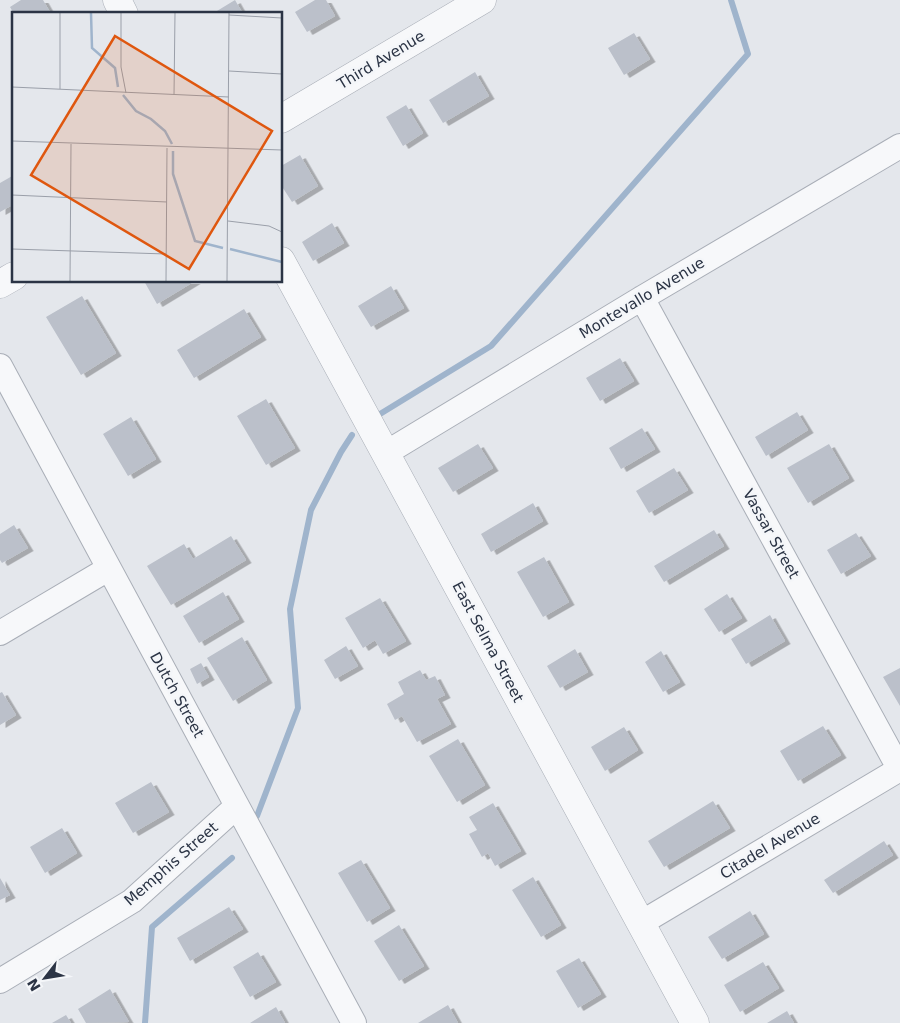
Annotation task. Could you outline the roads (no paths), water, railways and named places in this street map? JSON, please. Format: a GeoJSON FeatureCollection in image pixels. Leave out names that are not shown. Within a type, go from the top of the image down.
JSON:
{"type":"FeatureCollection","features":[{"type":"Feature","properties":{"kind":"street"},"geometry":{"type":"LineString","coordinates":[[117,0],[123,12]]}},
{"type":"Feature","properties":{"kind":"street","name":"Third Avenue"},"geometry":{"type":"LineString","coordinates":[[282,118],[482,0]]}},
{"type":"Feature","properties":{"kind":"street","name":"Montevallo Avenue"},"geometry":{"type":"LineString","coordinates":[[386,453],[642,298],[897,154]]}},
{"type":"Feature","properties":{"kind":"street","name":"East Selma Street"},"geometry":{"type":"LineString","coordinates":[[282,263],[695,1023]]}},
{"type":"Feature","properties":{"kind":"street"},"geometry":{"type":"LineString","coordinates":[[0,284],[12,277]]}},
{"type":"Feature","properties":{"kind":"street","name":"Vassar Street"},"geometry":{"type":"LineString","coordinates":[[642,298],[900,769]]}},
{"type":"Feature","properties":{"kind":"street","name":"Dutch Street"},"geometry":{"type":"LineString","coordinates":[[0,366],[108,570],[238,806],[354,1023]]}},
{"type":"Feature","properties":{"kind":"street"},"geometry":{"type":"LineString","coordinates":[[0,633],[108,570]]}},
{"type":"Feature","properties":{"kind":"street","name":"Citadel Avenue"},"geometry":{"type":"LineString","coordinates":[[641,923],[900,769]]}},
{"type":"Feature","properties":{"kind":"street","name":"Memphis Street"},"geometry":{"type":"LineString","coordinates":[[0,982],[132,901],[238,806]]}},
{"type":"Feature","properties":{"kind":"waterway"},"geometry":{"type":"LineString","coordinates":[[380,414],[491,346],[748,54],[731,0]]}},
{"type":"Feature","properties":{"kind":"waterway"},"geometry":{"type":"LineString","coordinates":[[257,816],[298,708],[290,609],[311,510],[352,435]]}},
{"type":"Feature","properties":{"kind":"waterway"},"geometry":{"type":"LineString","coordinates":[[145,1023],[152,927],[232,858]]}}]}
